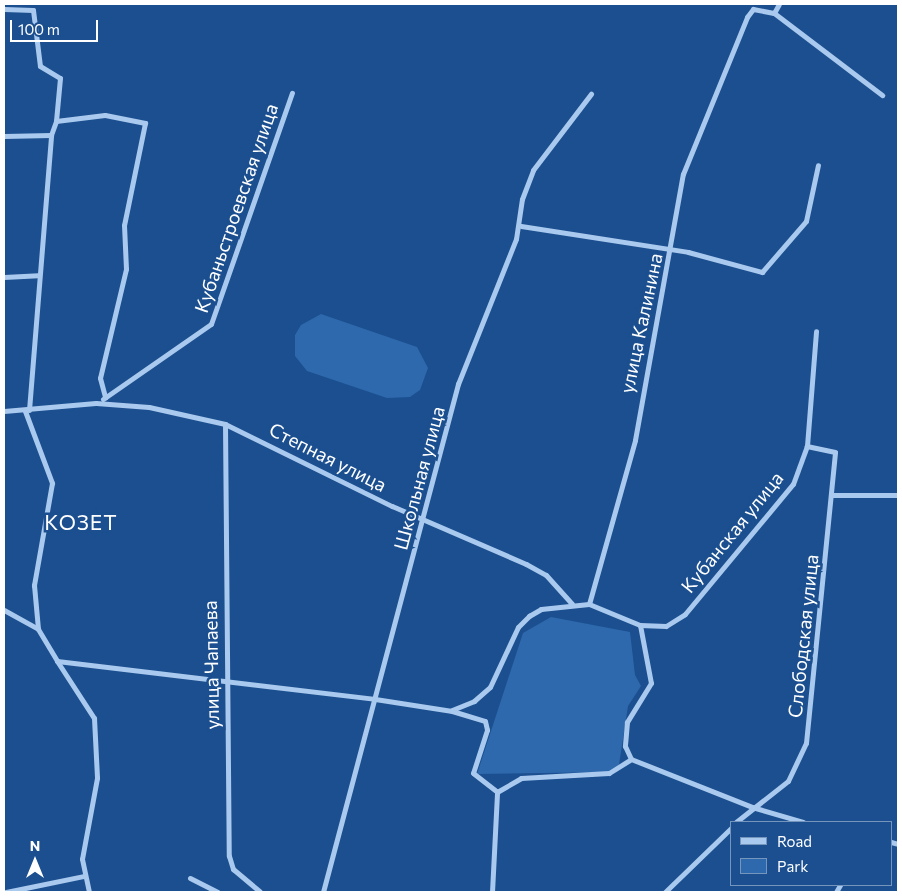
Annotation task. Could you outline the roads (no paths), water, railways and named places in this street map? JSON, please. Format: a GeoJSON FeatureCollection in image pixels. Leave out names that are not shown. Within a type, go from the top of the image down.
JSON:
{"type":"FeatureCollection","features":[{"type":"Feature","properties":{"kind":"street"},"geometry":{"type":"LineString","coordinates":[[779,4],[774,13],[882,95]]}},
{"type":"Feature","properties":{"kind":"street"},"geometry":{"type":"LineString","coordinates":[[4,9],[33,10],[40,66],[60,78],[56,121],[51,135],[27,410],[52,483],[34,585],[38,629],[94,718],[97,778],[82,859],[84,876],[89,892]]}},
{"type":"Feature","properties":{"kind":"street","name":"улица Калинина"},"geometry":{"type":"LineString","coordinates":[[589,604],[635,440],[650,340],[672,250],[683,174],[753,9],[774,13]]}},
{"type":"Feature","properties":{"kind":"street","name":"Кубаньстроевская улица"},"geometry":{"type":"LineString","coordinates":[[96,403],[211,324],[292,93]]}},
{"type":"Feature","properties":{"kind":"street","name":"Школьная улица"},"geometry":{"type":"LineString","coordinates":[[323,892],[424,521],[458,384],[521,226],[522,199],[533,170],[591,94]]}},
{"type":"Feature","properties":{"kind":"street"},"geometry":{"type":"LineString","coordinates":[[56,121],[105,115],[145,123],[124,225],[126,268],[100,378],[105,398]]}},
{"type":"Feature","properties":{"kind":"street"},"geometry":{"type":"LineString","coordinates":[[4,136],[51,135]]}},
{"type":"Feature","properties":{"kind":"street"},"geometry":{"type":"LineString","coordinates":[[521,226],[672,250],[750,272],[770,268],[798,226],[806,221],[818,165]]}},
{"type":"Feature","properties":{"kind":"street"},"geometry":{"type":"LineString","coordinates":[[4,277],[38,275]]}},
{"type":"Feature","properties":{"kind":"street","name":"Кубанская улица"},"geometry":{"type":"LineString","coordinates":[[640,625],[666,626],[685,614],[794,484],[807,446],[816,331]]}},
{"type":"Feature","properties":{"kind":"street"},"geometry":{"type":"LineString","coordinates":[[4,411],[96,403]]}},
{"type":"Feature","properties":{"kind":"street","name":"Степная улица"},"geometry":{"type":"LineString","coordinates":[[96,403],[149,407],[225,424],[424,521],[546,574],[572,604]]}},
{"type":"Feature","properties":{"kind":"street","name":"улица Чапаева"},"geometry":{"type":"LineString","coordinates":[[225,424],[229,856],[233,869],[260,892]]}},
{"type":"Feature","properties":{"kind":"street","name":"Слободская улица"},"geometry":{"type":"LineString","coordinates":[[737,821],[752,807],[788,781],[806,743],[833,496],[835,452],[807,446]]}},
{"type":"Feature","properties":{"kind":"street"},"geometry":{"type":"LineString","coordinates":[[833,496],[898,495]]}},
{"type":"Feature","properties":{"kind":"street"},"geometry":{"type":"LineString","coordinates":[[452,711],[474,701],[490,687],[518,627],[529,616],[541,609],[572,604],[589,604],[640,625],[651,683],[627,722],[625,746],[631,759],[752,807],[800,821]]}},
{"type":"Feature","properties":{"kind":"street"},"geometry":{"type":"LineString","coordinates":[[4,610],[38,629]]}},
{"type":"Feature","properties":{"kind":"street"},"geometry":{"type":"LineString","coordinates":[[58,661],[227,678],[452,711],[487,725],[473,773],[497,792]]}},
{"type":"Feature","properties":{"kind":"street"},"geometry":{"type":"LineString","coordinates":[[497,792],[521,778],[613,772],[631,759]]}},
{"type":"Feature","properties":{"kind":"street"},"geometry":{"type":"LineString","coordinates":[[492,892],[497,792]]}},
{"type":"Feature","properties":{"kind":"street"},"geometry":{"type":"LineString","coordinates":[[664,892],[730,829]]}},
{"type":"Feature","properties":{"kind":"street"},"geometry":{"type":"LineString","coordinates":[[6,892],[84,876]]}},
{"type":"Feature","properties":{"kind":"street"},"geometry":{"type":"LineString","coordinates":[[190,878],[218,892]]}},
{"type":"Feature","properties":{"kind":"district","name":"КОЗЕТ"},"geometry":{"type":"Point","coordinates":[81,522]}}]}
